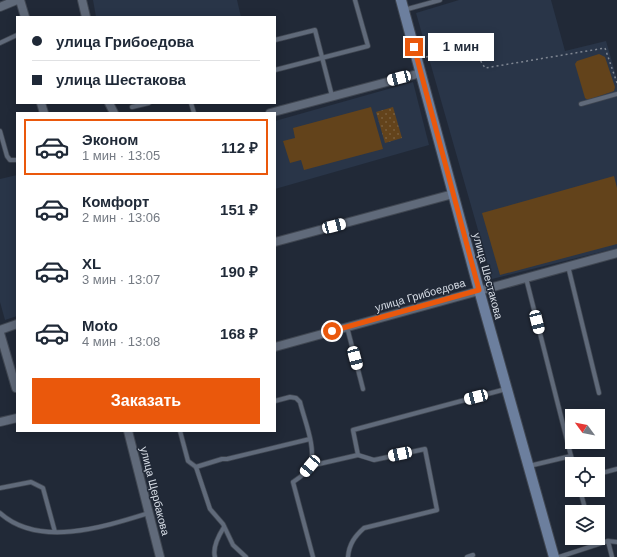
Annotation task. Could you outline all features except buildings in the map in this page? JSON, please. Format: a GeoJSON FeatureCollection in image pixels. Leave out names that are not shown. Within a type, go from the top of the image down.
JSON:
{"type":"FeatureCollection","features":[{"type":"Feature","properties":{"kind":"main road","name":"улица Шестакова"},"geometry":{"type":"LineString","coordinates":[[403,5],[479,290],[554,557]]}},
{"type":"Feature","properties":{"kind":"street"},"geometry":{"type":"LineString","coordinates":[[0,7],[17,0]]}},
{"type":"Feature","properties":{"kind":"street"},"geometry":{"type":"LineString","coordinates":[[20,0],[24,16]]}},
{"type":"Feature","properties":{"kind":"street"},"geometry":{"type":"LineString","coordinates":[[82,0],[86,16]]}},
{"type":"Feature","properties":{"kind":"street"},"geometry":{"type":"LineString","coordinates":[[274,112],[421,73]]}},
{"type":"Feature","properties":{"kind":"street"},"geometry":{"type":"LineString","coordinates":[[276,242],[453,194]]}},
{"type":"Feature","properties":{"kind":"street","name":"улица Грибоедова"},"geometry":{"type":"LineString","coordinates":[[276,347],[617,253]]}},
{"type":"Feature","properties":{"kind":"street"},"geometry":{"type":"LineString","coordinates":[[0,330],[16,324]]}},
{"type":"Feature","properties":{"kind":"street"},"geometry":{"type":"LineString","coordinates":[[0,333],[16,388]]}},
{"type":"Feature","properties":{"kind":"street"},"geometry":{"type":"LineString","coordinates":[[0,422],[16,418]]}},
{"type":"Feature","properties":{"kind":"street","name":"улица Щербакова"},"geometry":{"type":"LineString","coordinates":[[128,432],[160,557]]}},
{"type":"Feature","properties":{"kind":"lane"},"geometry":{"type":"LineString","coordinates":[[276,70],[368,46],[355,0]]}},
{"type":"Feature","properties":{"kind":"lane"},"geometry":{"type":"LineString","coordinates":[[403,5],[440,0]]}},
{"type":"Feature","properties":{"kind":"lane"},"geometry":{"type":"LineString","coordinates":[[276,40],[315,30],[332,96]]}},
{"type":"Feature","properties":{"kind":"lane"},"geometry":{"type":"LineString","coordinates":[[0,43],[16,35]]}},
{"type":"Feature","properties":{"kind":"lane"},"geometry":{"type":"LineString","coordinates":[[581,104],[617,94]]}},
{"type":"Feature","properties":{"kind":"lane"},"geometry":{"type":"LineString","coordinates":[[132,107],[145,104]]}},
{"type":"Feature","properties":{"kind":"lane"},"geometry":{"type":"LineString","coordinates":[[0,131],[6,156],[10,160],[16,160]]}},
{"type":"Feature","properties":{"kind":"lane"},"geometry":{"type":"LineString","coordinates":[[568,266],[599,393]]}},
{"type":"Feature","properties":{"kind":"lane"},"geometry":{"type":"LineString","coordinates":[[526,277],[571,456],[529,467]]}},
{"type":"Feature","properties":{"kind":"lane"},"geometry":{"type":"LineString","coordinates":[[347,327],[363,389]]}},
{"type":"Feature","properties":{"kind":"lane"},"geometry":{"type":"LineString","coordinates":[[358,455],[352,430],[507,388]]}},
{"type":"Feature","properties":{"kind":"lane"},"geometry":{"type":"LineString","coordinates":[[276,401],[290,397],[296,398],[300,402],[310,439],[312,456],[310,466],[302,476],[292,482],[313,557]]}},
{"type":"Feature","properties":{"kind":"lane"},"geometry":{"type":"LineString","coordinates":[[180,432],[188,461],[196,467],[210,509],[224,527],[233,545],[246,557]]}},
{"type":"Feature","properties":{"kind":"lane"},"geometry":{"type":"LineString","coordinates":[[196,467],[222,459],[310,439]]}},
{"type":"Feature","properties":{"kind":"lane"},"geometry":{"type":"LineString","coordinates":[[310,466],[358,455],[374,460],[425,449],[437,510],[364,528],[356,535],[350,545],[348,557]]}},
{"type":"Feature","properties":{"kind":"lane"},"geometry":{"type":"LineString","coordinates":[[605,472],[617,469]]}},
{"type":"Feature","properties":{"kind":"lane"},"geometry":{"type":"LineString","coordinates":[[0,488],[31,482],[42,488],[55,532]]}},
{"type":"Feature","properties":{"kind":"lane"},"geometry":{"type":"LineString","coordinates":[[0,513],[6,518],[30,530],[55,532],[115,524],[150,513]]}},
{"type":"Feature","properties":{"kind":"lane"},"geometry":{"type":"LineString","coordinates":[[215,557],[214,552],[216,545],[224,527]]}},
{"type":"Feature","properties":{"kind":"lane"},"geometry":{"type":"LineString","coordinates":[[608,541],[612,557]]}},
{"type":"Feature","properties":{"kind":"lane"},"geometry":{"type":"LineString","coordinates":[[605,542],[617,542]]}},
{"type":"Feature","properties":{"kind":"lane"},"geometry":{"type":"LineString","coordinates":[[560,557],[595,545]]}},
{"type":"Feature","properties":{"kind":"lane"},"geometry":{"type":"LineString","coordinates":[[467,557],[473,555]]}},
{"type":"Feature","properties":{"kind":"path"},"geometry":{"type":"LineString","coordinates":[[460,48],[471,45],[485,68],[606,48],[617,84]]}},
{"type":"Feature","properties":{"kind":"path"},"geometry":{"type":"LineString","coordinates":[[425,58],[454,50]]}},
{"type":"Feature","properties":{"kind":"shaded area"},"geometry":{"type":"Polygon","coordinates":[[[93,0],[237,0],[241,16],[96,16],[93,0]]]}},
{"type":"Feature","properties":{"kind":"shaded area"},"geometry":{"type":"Polygon","coordinates":[[[459,0],[551,0],[565,51],[606,41],[617,79],[617,248],[492,279],[416,13],[459,0]]]}},
{"type":"Feature","properties":{"kind":"shaded area"},"geometry":{"type":"Polygon","coordinates":[[[599,54],[605,57],[615,87],[614,91],[588,100],[585,98],[575,64],[577,61],[599,54]]]}},
{"type":"Feature","properties":{"kind":"shaded area"},"geometry":{"type":"Polygon","coordinates":[[[413,82],[429,145],[276,189],[276,121],[413,82]]]}},
{"type":"Feature","properties":{"kind":"shaded area"},"geometry":{"type":"Polygon","coordinates":[[[371,107],[383,149],[304,170],[301,160],[290,163],[283,141],[295,138],[293,128],[371,107]]]}},
{"type":"Feature","properties":{"kind":"shaded area"},"geometry":{"type":"Polygon","coordinates":[[[393,107],[402,138],[385,143],[376,112],[393,107]]]}},
{"type":"Feature","properties":{"kind":"shaded area"},"geometry":{"type":"Polygon","coordinates":[[[16,175],[16,316],[5,320],[0,302],[0,179],[16,175]]]}},
{"type":"Feature","properties":{"kind":"shaded area"},"geometry":{"type":"Polygon","coordinates":[[[614,176],[617,188],[617,244],[500,275],[482,213],[614,176]]]}},
{"type":"Feature","properties":{"kind":"route"},"geometry":{"type":"LineString","coordinates":[[332,331],[479,290],[414,47]]}}]}
